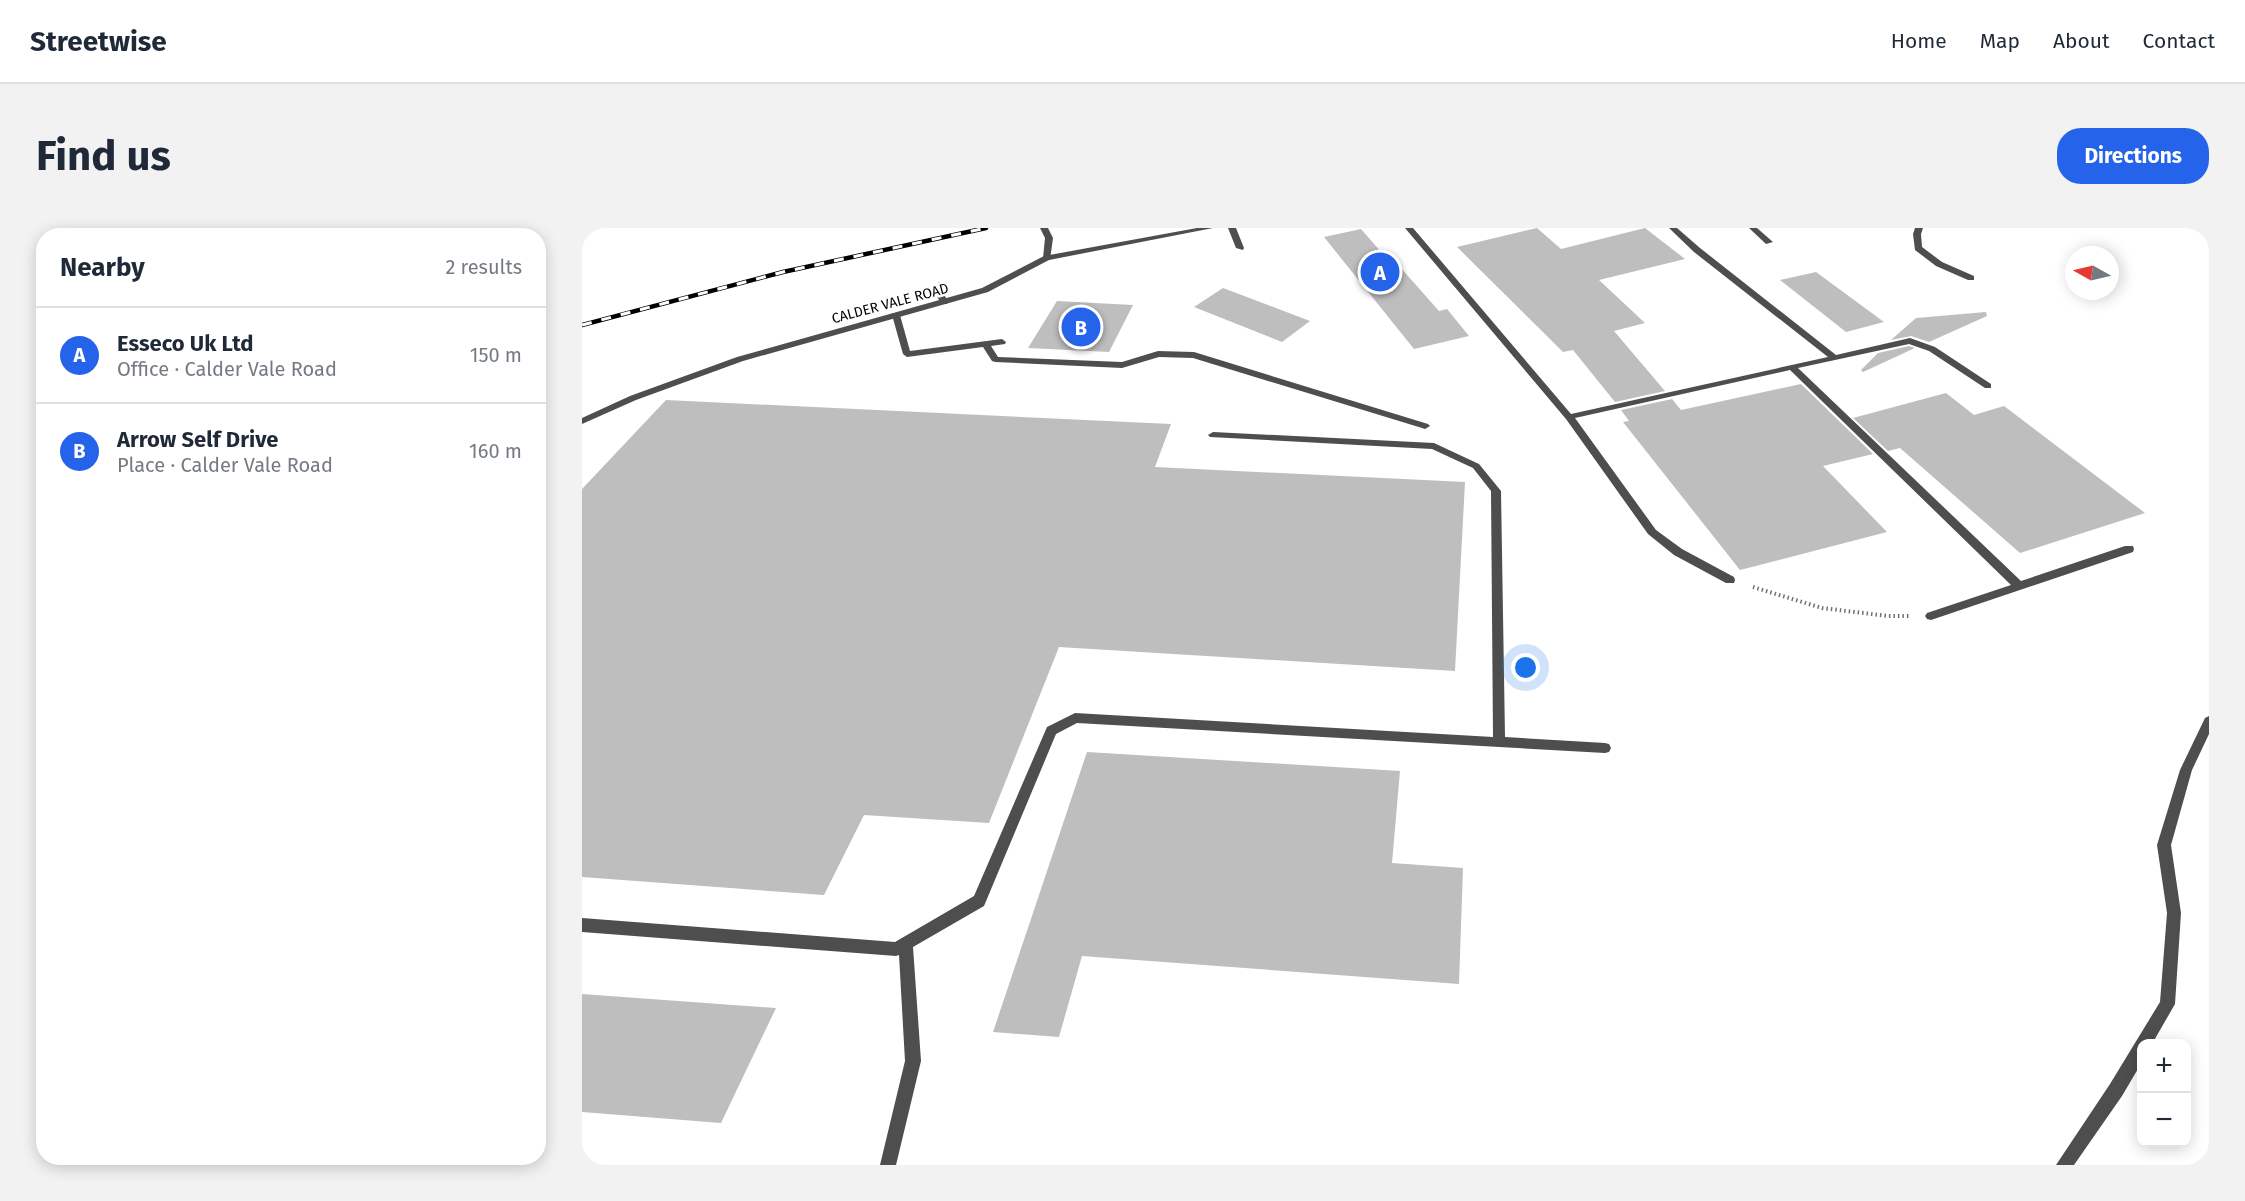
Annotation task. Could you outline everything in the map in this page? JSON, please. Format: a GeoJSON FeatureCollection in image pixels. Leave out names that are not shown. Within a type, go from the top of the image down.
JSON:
{"type":"FeatureCollection","features":[{"type":"Feature","properties":{"kind":"street"},"geometry":{"type":"LineString","coordinates":[[1044,228],[1049,238],[1047,258]]}},
{"type":"Feature","properties":{"kind":"street","name":"CALDER VALE ROAD"},"geometry":{"type":"LineString","coordinates":[[582,421],[633,398],[740,359],[985,290],[1047,258],[1209,228]]}},
{"type":"Feature","properties":{"kind":"street"},"geometry":{"type":"LineString","coordinates":[[1232,228],[1240,248]]}},
{"type":"Feature","properties":{"kind":"street"},"geometry":{"type":"LineString","coordinates":[[1409,228],[1569,417],[1652,532],[1678,552],[1730,580]]}},
{"type":"Feature","properties":{"kind":"street"},"geometry":{"type":"LineString","coordinates":[[1673,228],[1697,250],[1835,358]]}},
{"type":"Feature","properties":{"kind":"street"},"geometry":{"type":"LineString","coordinates":[[1753,228],[1769,242]]}},
{"type":"Feature","properties":{"kind":"street"},"geometry":{"type":"LineString","coordinates":[[1919,228],[1918,248],[1939,264],[1971,278]]}},
{"type":"Feature","properties":{"kind":"street"},"geometry":{"type":"LineString","coordinates":[[942,284],[938,290],[944,303]]}},
{"type":"Feature","properties":{"kind":"street"},"geometry":{"type":"LineString","coordinates":[[896,315],[907,354],[1002,342]]}},
{"type":"Feature","properties":{"kind":"street"},"geometry":{"type":"LineString","coordinates":[[1569,417],[1910,341],[1932,348],[1988,386]]}},
{"type":"Feature","properties":{"kind":"street"},"geometry":{"type":"LineString","coordinates":[[985,344],[995,359],[1122,365],[1158,354],[1194,355],[1425,426]]}},
{"type":"Feature","properties":{"kind":"street"},"geometry":{"type":"LineString","coordinates":[[1793,368],[2019,586]]}},
{"type":"Feature","properties":{"kind":"street"},"geometry":{"type":"LineString","coordinates":[[1213,435],[1434,446],[1476,466],[1496,491],[1499,742]]}},
{"type":"Feature","properties":{"kind":"street"},"geometry":{"type":"LineString","coordinates":[[1931,616],[2129,549]]}},
{"type":"Feature","properties":{"kind":"street"},"geometry":{"type":"LineString","coordinates":[[582,925],[896,950],[979,901],[1051,731],[1075,718],[1605,748]]}},
{"type":"Feature","properties":{"kind":"street"},"geometry":{"type":"LineString","coordinates":[[2147,1039],[2167,1004],[2174,913],[2164,844],[2186,770],[2209,721]]}},
{"type":"Feature","properties":{"kind":"street"},"geometry":{"type":"LineString","coordinates":[[888,1165],[913,1061],[906,944]]}},
{"type":"Feature","properties":{"kind":"street"},"geometry":{"type":"LineString","coordinates":[[2064,1165],[2116,1090],[2137,1055]]}},
{"type":"Feature","properties":{"kind":"path"},"geometry":{"type":"LineString","coordinates":[[1730,580],[1822,609],[1888,616],[1931,616]]}},
{"type":"Feature","properties":{"kind":"building"},"geometry":{"type":"Polygon","coordinates":[[[1537,228],[1561,249],[1645,228],[1685,259],[1599,280],[1645,323],[1614,331],[1665,391],[1615,402],[1573,350],[1563,352],[1457,247],[1537,228]]]}},
{"type":"Feature","properties":{"kind":"building"},"geometry":{"type":"Polygon","coordinates":[[[1361,229],[1395,268],[1400,267],[1439,311],[1447,309],[1469,336],[1414,349],[1324,237],[1361,229]]]}},
{"type":"Feature","properties":{"kind":"building"},"geometry":{"type":"Polygon","coordinates":[[[1816,272],[1884,322],[1846,332],[1780,280],[1816,272]]]}},
{"type":"Feature","properties":{"kind":"building"},"geometry":{"type":"Polygon","coordinates":[[[1223,288],[1310,321],[1282,342],[1194,307],[1223,288]]]}},
{"type":"Feature","properties":{"kind":"building"},"geometry":{"type":"Polygon","coordinates":[[[1057,301],[1133,305],[1109,352],[1028,348],[1057,301]]]}},
{"type":"Feature","properties":{"kind":"building"},"geometry":{"type":"Polygon","coordinates":[[[1986,312],[1987,316],[1929,342],[1911,336],[1891,340],[1916,318],[1986,312]]]}},
{"type":"Feature","properties":{"kind":"building"},"geometry":{"type":"Polygon","coordinates":[[[1909,346],[1915,348],[1863,372],[1861,370],[1878,353],[1909,346]]]}},
{"type":"Feature","properties":{"kind":"building"},"geometry":{"type":"Polygon","coordinates":[[[1801,384],[1873,454],[1823,466],[1887,532],[1740,570],[1623,422],[1629,421],[1621,410],[1672,399],[1681,410],[1801,384]]]}},
{"type":"Feature","properties":{"kind":"building"},"geometry":{"type":"Polygon","coordinates":[[[1946,393],[1974,415],[2004,406],[2145,513],[2020,553],[1900,448],[1888,451],[1853,418],[1946,393]]]}},
{"type":"Feature","properties":{"kind":"building"},"geometry":{"type":"Polygon","coordinates":[[[666,400],[1171,424],[1155,467],[1465,482],[1455,671],[1059,647],[989,823],[864,815],[824,895],[582,877],[582,489],[666,400]]]}},
{"type":"Feature","properties":{"kind":"building"},"geometry":{"type":"Polygon","coordinates":[[[1087,752],[1400,771],[1392,863],[1463,868],[1459,984],[1082,956],[1059,1037],[993,1032],[1087,752]]]}},
{"type":"Feature","properties":{"kind":"building"},"geometry":{"type":"Polygon","coordinates":[[[582,994],[776,1008],[721,1123],[582,1112],[582,994]]]}},
{"type":"Feature","properties":{"kind":"railway"},"geometry":{"type":"LineString","coordinates":[[582,325],[783,272],[986,228]]}},
{"type":"Feature","properties":{"kind":"place","name":"Esseco Uk Ltd"},"geometry":{"type":"Point","coordinates":[1380,272]}},
{"type":"Feature","properties":{"kind":"place","name":"Arrow Self Drive"},"geometry":{"type":"Point","coordinates":[1081,327]}}]}
